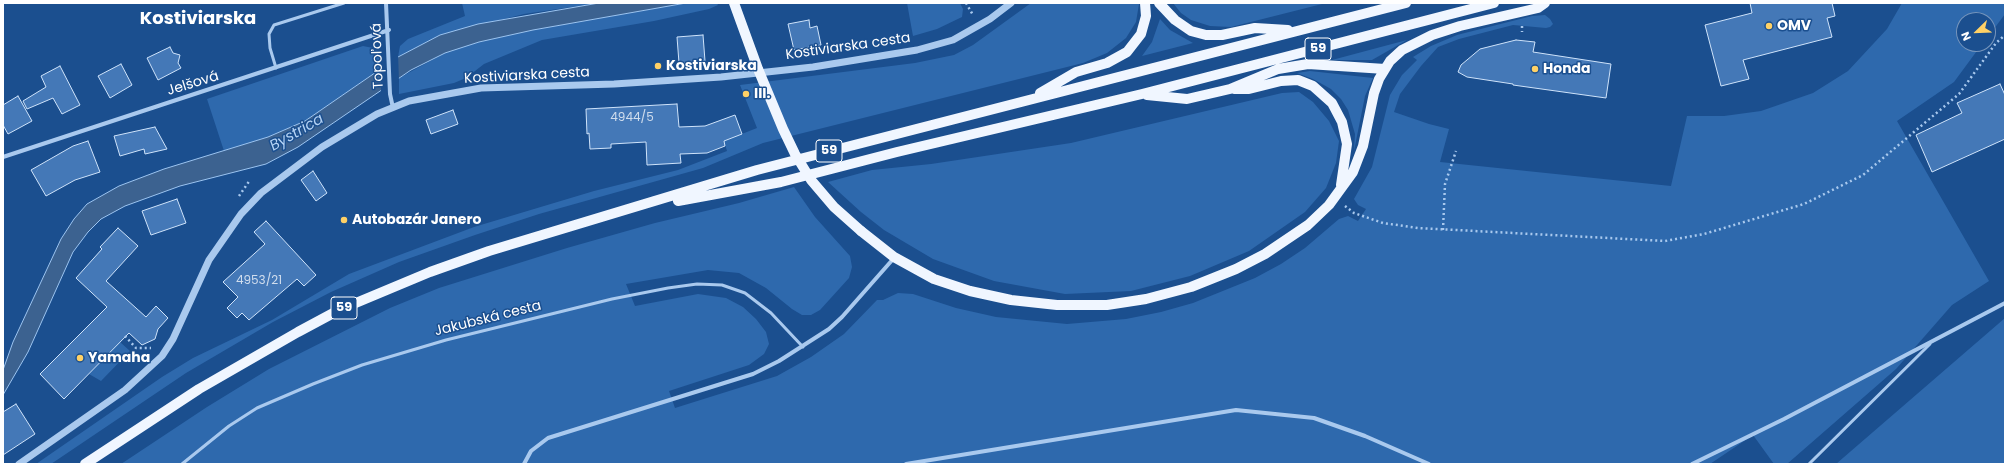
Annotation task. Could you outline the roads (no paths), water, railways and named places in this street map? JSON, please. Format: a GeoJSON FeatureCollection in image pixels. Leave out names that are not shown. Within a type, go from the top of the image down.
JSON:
{"type":"FeatureCollection","features":[{"type":"Feature","properties":{"kind":"main road"},"geometry":{"type":"LineString","coordinates":[[734,3],[758,68],[795,154],[816,185],[834,207],[894,257],[934,279],[970,291],[1004,299],[1056,305],[1107,304],[1146,299],[1191,287],[1236,269],[1264,254],[1308,225],[1334,198],[1353,172],[1363,146],[1374,93],[1390,61],[1402,50],[1432,35],[1460,26],[1538,8],[1545,3]]}},
{"type":"Feature","properties":{"kind":"main road"},"geometry":{"type":"LineString","coordinates":[[1030,99],[1076,72],[1107,64],[1127,52],[1141,34],[1146,16],[1145,3]]}},
{"type":"Feature","properties":{"kind":"main road"},"geometry":{"type":"LineString","coordinates":[[1159,3],[1175,20],[1191,31],[1206,35],[1222,35],[1255,28],[1296,31]]}},
{"type":"Feature","properties":{"kind":"main road","name":"59"},"geometry":{"type":"LineString","coordinates":[[85,464],[199,389],[339,310],[416,277],[489,251],[757,170],[1406,3]]}},
{"type":"Feature","properties":{"kind":"main road","name":"59"},"geometry":{"type":"LineString","coordinates":[[630,209],[781,182],[897,152],[1142,94],[1494,3]]}},
{"type":"Feature","properties":{"kind":"main road"},"geometry":{"type":"LineString","coordinates":[[1142,94],[1188,99],[1230,89],[1271,71],[1308,64],[1385,69]]}},
{"type":"Feature","properties":{"kind":"main road"},"geometry":{"type":"LineString","coordinates":[[1230,89],[1249,89],[1281,81],[1298,80],[1313,86],[1332,103],[1342,122],[1348,144],[1341,188]]}},
{"type":"Feature","properties":{"kind":"street","name":"Topoľová"},"geometry":{"type":"LineString","coordinates":[[386,3],[389,30],[390,94],[393,108]]}},
{"type":"Feature","properties":{"kind":"street","name":"Kostiviarska cesta"},"geometry":{"type":"LineString","coordinates":[[19,464],[125,390],[162,356],[173,339],[209,260],[241,214],[261,193],[322,147],[366,120],[409,101],[481,88],[614,84],[713,77],[813,67],[917,50],[953,40],[990,19],[1010,3]]}},
{"type":"Feature","properties":{"kind":"street","name":"Jelšová"},"geometry":{"type":"LineString","coordinates":[[3,157],[389,30]]}},
{"type":"Feature","properties":{"kind":"street"},"geometry":{"type":"LineString","coordinates":[[524,464],[531,450],[548,438],[753,374],[802,347],[842,317],[894,257]]}},
{"type":"Feature","properties":{"kind":"street"},"geometry":{"type":"LineString","coordinates":[[1692,464],[1932,342],[2005,303]]}},
{"type":"Feature","properties":{"kind":"street"},"geometry":{"type":"LineString","coordinates":[[906,464],[1236,410],[1314,418],[1365,436],[1429,464]]}},
{"type":"Feature","properties":{"kind":"lane"},"geometry":{"type":"LineString","coordinates":[[276,68],[270,48],[269,34],[274,25],[344,3]]}},
{"type":"Feature","properties":{"kind":"lane","name":"Jakubská cesta"},"geometry":{"type":"LineString","coordinates":[[182,464],[229,426],[256,408],[282,396],[362,365],[454,338],[612,299],[668,288],[697,284],[722,285],[745,293],[771,314],[802,347]]}},
{"type":"Feature","properties":{"kind":"lane"},"geometry":{"type":"LineString","coordinates":[[1809,464],[1932,342]]}},
{"type":"Feature","properties":{"kind":"water","name":"Bystrica"},"geometry":{"type":"Polygon","coordinates":[[[599,3],[686,3],[533,30],[479,42],[445,53],[411,70],[298,147],[266,164],[180,186],[125,206],[101,219],[88,232],[73,252],[28,352],[3,395],[3,370],[13,342],[61,239],[74,219],[87,204],[119,186],[164,169],[268,137],[305,121],[398,57],[440,35],[478,24],[599,3]]]}},
{"type":"Feature","properties":{"kind":"place","name":"OMV"},"geometry":{"type":"Point","coordinates":[1769,26]}},
{"type":"Feature","properties":{"kind":"place","name":"Kostiviarska"},"geometry":{"type":"Point","coordinates":[658,66]}},
{"type":"Feature","properties":{"kind":"place","name":"Honda"},"geometry":{"type":"Point","coordinates":[1535,69]}},
{"type":"Feature","properties":{"kind":"place","name":"III."},"geometry":{"type":"Point","coordinates":[746,94]}},
{"type":"Feature","properties":{"kind":"place","name":"Autobazár Janero"},"geometry":{"type":"Point","coordinates":[344,220]}},
{"type":"Feature","properties":{"kind":"place","name":"Yamaha"},"geometry":{"type":"Point","coordinates":[80,358]}},
{"type":"Feature","properties":{"kind":"district","name":"Kostiviarska"},"geometry":{"type":"Point","coordinates":[198,19]}}]}
